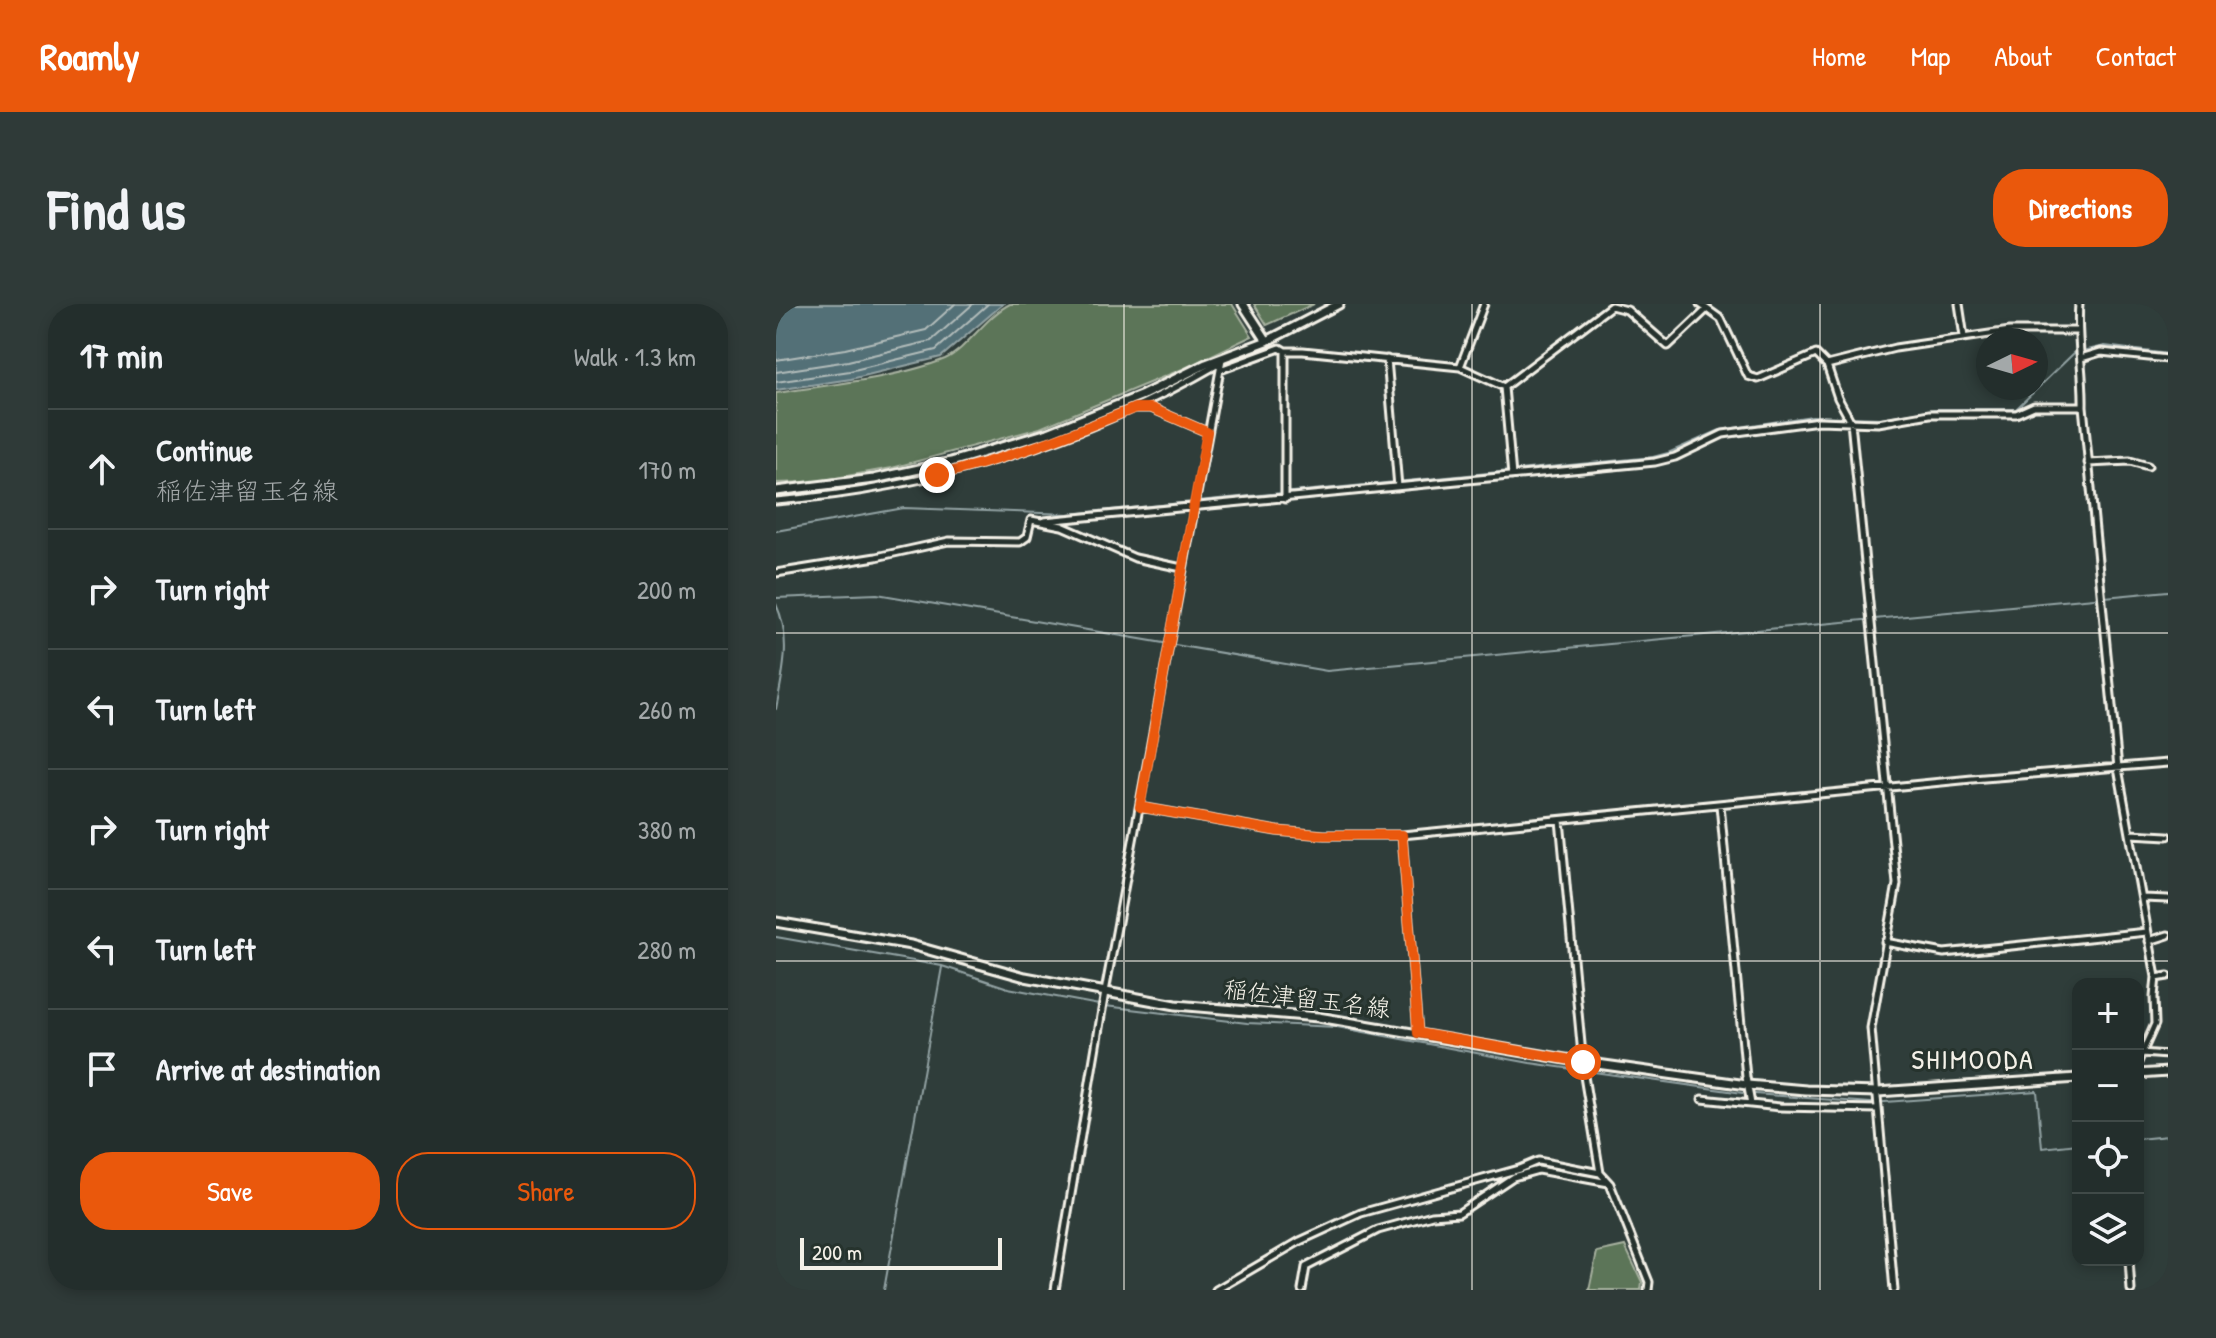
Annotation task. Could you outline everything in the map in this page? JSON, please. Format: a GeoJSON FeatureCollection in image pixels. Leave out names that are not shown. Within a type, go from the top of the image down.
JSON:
{"type":"FeatureCollection","features":[{"type":"Feature","properties":{"kind":"main road"},"geometry":{"type":"LineString","coordinates":[[1243,304],[1267,341]]}},
{"type":"Feature","properties":{"kind":"main road"},"geometry":{"type":"LineString","coordinates":[[776,491],[874,479],[1004,447],[1221,364],[1339,304]]}},
{"type":"Feature","properties":{"kind":"main road","name":"稲佐津留玉名線"},"geometry":{"type":"LineString","coordinates":[[776,922],[911,945],[1025,977],[1176,1005],[1318,1017],[1584,1064],[1747,1085],[1878,1093],[2072,1078]]}},
{"type":"Feature","properties":{"kind":"main road"},"geometry":{"type":"LineString","coordinates":[[2144,1074],[2168,1072]]}},
{"type":"Feature","properties":{"kind":"street"},"geometry":{"type":"LineString","coordinates":[[1460,367],[1484,304]]}},
{"type":"Feature","properties":{"kind":"street"},"geometry":{"type":"LineString","coordinates":[[1700,304],[1721,319],[1748,376],[1758,379],[1816,354],[1827,365],[1838,398],[1851,422],[1897,884],[1871,1028],[1894,1290]]}},
{"type":"Feature","properties":{"kind":"street"},"geometry":{"type":"LineString","coordinates":[[1959,304],[1964,337]]}},
{"type":"Feature","properties":{"kind":"street"},"geometry":{"type":"LineString","coordinates":[[2079,304],[2077,331],[2083,406],[2118,768],[2156,978],[2155,1024],[2142,1050]]}},
{"type":"Feature","properties":{"kind":"street"},"geometry":{"type":"LineString","coordinates":[[1504,387],[1611,306],[1627,310],[1668,346],[1707,309]]}},
{"type":"Feature","properties":{"kind":"street"},"geometry":{"type":"LineString","coordinates":[[1827,365],[1895,348],[1964,337],[2026,329],[2077,331]]}},
{"type":"Feature","properties":{"kind":"street"},"geometry":{"type":"LineString","coordinates":[[776,501],[880,487],[981,466],[1135,408],[1221,364],[1280,348],[1285,351],[1460,367],[1504,387]]}},
{"type":"Feature","properties":{"kind":"street"},"geometry":{"type":"LineString","coordinates":[[1285,351],[1285,498]]}},
{"type":"Feature","properties":{"kind":"street"},"geometry":{"type":"LineString","coordinates":[[2081,357],[2101,352],[2168,359]]}},
{"type":"Feature","properties":{"kind":"street"},"geometry":{"type":"LineString","coordinates":[[1387,359],[1398,486]]}},
{"type":"Feature","properties":{"kind":"street"},"geometry":{"type":"LineString","coordinates":[[1055,1290],[1105,992],[1221,364]]}},
{"type":"Feature","properties":{"kind":"street"},"geometry":{"type":"LineString","coordinates":[[1504,387],[1512,475]]}},
{"type":"Feature","properties":{"kind":"street"},"geometry":{"type":"LineString","coordinates":[[776,573],[876,557],[949,541],[1020,542],[1027,537],[1031,520],[1655,462],[1675,457],[1723,434],[1819,421],[1878,423],[1930,414],[2016,414],[2034,406],[2083,406]]}},
{"type":"Feature","properties":{"kind":"street"},"geometry":{"type":"LineString","coordinates":[[1135,408],[1151,408],[1207,432]]}},
{"type":"Feature","properties":{"kind":"street"},"geometry":{"type":"LineString","coordinates":[[2088,463],[2130,461],[2148,466]]}},
{"type":"Feature","properties":{"kind":"street"},"geometry":{"type":"LineString","coordinates":[[1044,521],[1135,558],[1182,568]]}},
{"type":"Feature","properties":{"kind":"street"},"geometry":{"type":"LineString","coordinates":[[1140,807],[1277,831],[1324,835],[1402,835],[2098,767],[2168,763]]}},
{"type":"Feature","properties":{"kind":"street"},"geometry":{"type":"LineString","coordinates":[[1720,805],[1751,1104]]}},
{"type":"Feature","properties":{"kind":"street"},"geometry":{"type":"LineString","coordinates":[[1560,820],[1584,1076],[1600,1173],[1609,1183],[1649,1282],[1648,1290]]}},
{"type":"Feature","properties":{"kind":"street"},"geometry":{"type":"LineString","coordinates":[[2131,834],[2168,836]]}},
{"type":"Feature","properties":{"kind":"street"},"geometry":{"type":"LineString","coordinates":[[1402,835],[1418,1033]]}},
{"type":"Feature","properties":{"kind":"street"},"geometry":{"type":"LineString","coordinates":[[2143,898],[2168,899]]}},
{"type":"Feature","properties":{"kind":"street"},"geometry":{"type":"LineString","coordinates":[[1885,942],[1944,953],[2147,932]]}},
{"type":"Feature","properties":{"kind":"street"},"geometry":{"type":"LineString","coordinates":[[2149,941],[2168,935]]}},
{"type":"Feature","properties":{"kind":"street"},"geometry":{"type":"LineString","coordinates":[[2156,978],[2168,976]]}},
{"type":"Feature","properties":{"kind":"street"},"geometry":{"type":"LineString","coordinates":[[2144,1053],[2168,1055]]}},
{"type":"Feature","properties":{"kind":"street"},"geometry":{"type":"LineString","coordinates":[[1702,1099],[1878,1109]]}},
{"type":"Feature","properties":{"kind":"street"},"geometry":{"type":"LineString","coordinates":[[1216,1290],[1300,1241],[1361,1213],[1538,1161],[1600,1173]]}},
{"type":"Feature","properties":{"kind":"street"},"geometry":{"type":"LineString","coordinates":[[1302,1290],[1306,1267],[1344,1246],[1378,1230],[1432,1215],[1459,1213],[1513,1177],[1538,1170],[1609,1183]]}},
{"type":"Feature","properties":{"kind":"street"},"geometry":{"type":"LineString","coordinates":[[2129,1266],[2131,1290]]}},
{"type":"Feature","properties":{"kind":"green space"},"geometry":{"type":"Polygon","coordinates":[[[1010,304],[1232,304],[1252,336],[1185,368],[1040,428],[892,468],[813,482],[776,483],[776,393],[927,366],[953,354],[1010,304]]]}},
{"type":"Feature","properties":{"kind":"green space"},"geometry":{"type":"Polygon","coordinates":[[[1254,304],[1314,304],[1267,325],[1254,304]]]}},
{"type":"Feature","properties":{"kind":"green space"},"geometry":{"type":"Polygon","coordinates":[[[1625,1246],[1642,1282],[1641,1290],[1589,1290],[1597,1252],[1625,1246]]]}},
{"type":"Feature","properties":{"kind":"water"},"geometry":{"type":"Polygon","coordinates":[[[776,304],[1003,304],[941,357],[851,379],[776,390],[776,304]]]}},
{"type":"Feature","properties":{"kind":"waterway"},"geometry":{"type":"LineString","coordinates":[[1198,501],[1653,457],[1720,430],[1812,416],[1881,418],[1934,409],[2016,409],[2074,353],[2105,346],[2168,354]]}},
{"type":"Feature","properties":{"kind":"waterway"},"geometry":{"type":"LineString","coordinates":[[776,531],[904,508],[1068,514],[1192,502]]}},
{"type":"Feature","properties":{"kind":"waterway"},"geometry":{"type":"LineString","coordinates":[[776,598],[877,594],[1327,671],[2168,591]]}},
{"type":"Feature","properties":{"kind":"waterway"},"geometry":{"type":"LineString","coordinates":[[776,604],[785,643],[776,709]]}},
{"type":"Feature","properties":{"kind":"waterway"},"geometry":{"type":"LineString","coordinates":[[776,937],[942,966],[1008,988],[1099,1005]]}},
{"type":"Feature","properties":{"kind":"waterway"},"geometry":{"type":"LineString","coordinates":[[884,1290],[942,967]]}},
{"type":"Feature","properties":{"kind":"waterway"},"geometry":{"type":"LineString","coordinates":[[1105,1006],[1247,1023],[1337,1027],[1530,1063],[1743,1093]]}},
{"type":"Feature","properties":{"kind":"waterway"},"geometry":{"type":"LineString","coordinates":[[1755,1094],[1871,1103],[2037,1091],[2042,1148],[2072,1145]]}},
{"type":"Feature","properties":{"kind":"waterway"},"geometry":{"type":"LineString","coordinates":[[2144,1138],[2168,1136]]}},
{"type":"Feature","properties":{"kind":"district","name":"SHIMOODA"},"geometry":{"type":"Point","coordinates":[1973,1059]}},
{"type":"Feature","properties":{"kind":"route"},"geometry":{"type":"LineString","coordinates":[[937,475],[981,466],[1135,408],[1151,408],[1207,432],[1140,807],[1277,831],[1324,835],[1402,835],[1418,1033],[1583,1062]]}}]}
